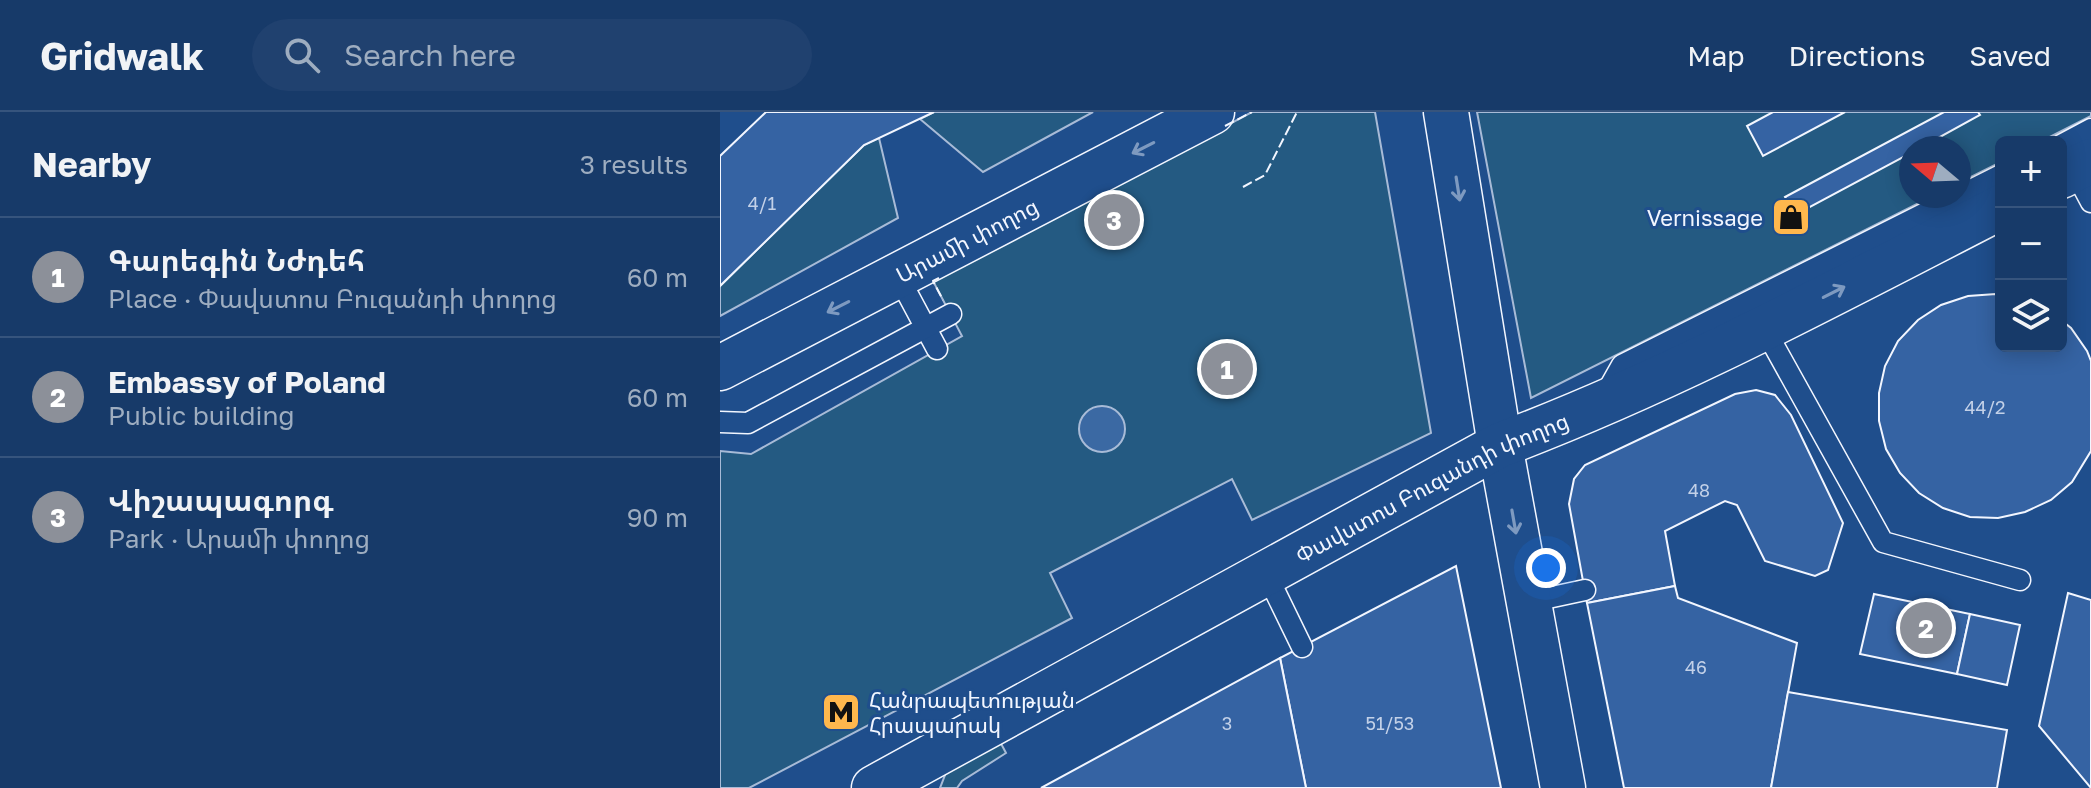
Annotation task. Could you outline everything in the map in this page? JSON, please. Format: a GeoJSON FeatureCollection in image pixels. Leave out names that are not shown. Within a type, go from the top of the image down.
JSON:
{"type":"FeatureCollection","features":[{"type":"Feature","properties":{"kind":"street","name":"Արամի փողոց"},"geometry":{"type":"LineString","coordinates":[[720,368],[1212,112]]}},
{"type":"Feature","properties":{"kind":"street"},"geometry":{"type":"LineString","coordinates":[[1446,112],[1500,445],[1563,788]]}},
{"type":"Feature","properties":{"kind":"street","name":"Փավստոս Բուզանդի փողոց"},"geometry":{"type":"LineString","coordinates":[[874,788],[1500,445],[1562,422],[1764,328],[1999,208]]}},
{"type":"Feature","properties":{"kind":"street"},"geometry":{"type":"LineString","coordinates":[[932,788],[970,734]]}},
{"type":"Feature","properties":{"kind":"lane"},"geometry":{"type":"LineString","coordinates":[[2076,171],[2091,129]]}},
{"type":"Feature","properties":{"kind":"lane"},"geometry":{"type":"LineString","coordinates":[[1600,404],[1622,365],[1995,178]]}},
{"type":"Feature","properties":{"kind":"lane"},"geometry":{"type":"LineString","coordinates":[[898,276],[937,349]]}},
{"type":"Feature","properties":{"kind":"lane"},"geometry":{"type":"LineString","coordinates":[[720,422],[748,423],[951,314]]}},
{"type":"Feature","properties":{"kind":"lane"},"geometry":{"type":"LineString","coordinates":[[1764,328],[1883,542],[2020,580]]}},
{"type":"Feature","properties":{"kind":"lane"},"geometry":{"type":"LineString","coordinates":[[1266,573],[1302,647]]}},
{"type":"Feature","properties":{"kind":"lane"},"geometry":{"type":"LineString","coordinates":[[1529,602],[1585,590]]}},
{"type":"Feature","properties":{"kind":"shaded area"},"geometry":{"type":"Polygon","coordinates":[[[934,112],[1093,112],[983,172],[920,119],[934,112]]]}},
{"type":"Feature","properties":{"kind":"shaded area"},"geometry":{"type":"Polygon","coordinates":[[[1252,112],[1375,112],[1431,433],[1252,520],[1232,479],[1050,573],[1072,618],[749,788],[720,788],[720,451],[751,454],[962,336],[933,281],[1252,112]]]}},
{"type":"Feature","properties":{"kind":"shaded area"},"geometry":{"type":"Polygon","coordinates":[[[1477,112],[2091,112],[2091,116],[2052,136],[1995,136],[1995,165],[1971,177],[1971,136],[1899,136],[1899,208],[1909,208],[1531,398],[1477,112]]]}},
{"type":"Feature","properties":{"kind":"shaded area"},"geometry":{"type":"Polygon","coordinates":[[[879,138],[898,218],[720,316],[720,286],[864,145],[879,138]]]}},
{"type":"Feature","properties":{"kind":"shaded area"},"geometry":{"type":"Polygon","coordinates":[[[1102,406],[1118,413],[1125,429],[1118,445],[1102,452],[1086,445],[1079,429],[1086,413],[1102,406]]]}},
{"type":"Feature","properties":{"kind":"shaded area"},"geometry":{"type":"Polygon","coordinates":[[[998,738],[1006,753],[962,781],[957,788],[940,788],[947,770],[998,738]]]}},
{"type":"Feature","properties":{"kind":"building"},"geometry":{"type":"Polygon","coordinates":[[[766,112],[934,112],[864,145],[720,286],[720,156],[766,112]]]}},
{"type":"Feature","properties":{"kind":"building"},"geometry":{"type":"Polygon","coordinates":[[[1773,112],[1845,112],[1763,156],[1747,126],[1773,112]]]}},
{"type":"Feature","properties":{"kind":"building"},"geometry":{"type":"Polygon","coordinates":[[[1944,112],[1978,112],[1980,115],[1942,136],[1899,136],[1944,112]]]}},
{"type":"Feature","properties":{"kind":"building"},"geometry":{"type":"Polygon","coordinates":[[[1899,136],[1899,159],[1795,215],[1785,197],[1899,136]]]}},
{"type":"Feature","properties":{"kind":"building"},"geometry":{"type":"Polygon","coordinates":[[[1995,294],[1995,352],[2067,352],[2067,325],[2091,361],[2091,451],[2072,482],[2051,500],[2025,512],[1998,518],[1970,517],[1943,508],[1919,493],[1900,473],[1886,449],[1879,421],[1879,393],[1885,366],[1898,341],[1918,320],[1941,305],[1968,296],[1995,294]]]}},
{"type":"Feature","properties":{"kind":"building"},"geometry":{"type":"Polygon","coordinates":[[[1756,390],[1775,395],[1791,415],[1843,523],[1828,570],[1815,576],[1765,561],[1737,505],[1725,501],[1665,531],[1675,586],[1587,603],[1569,504],[1574,479],[1585,465],[1735,394],[1756,390]]]}},
{"type":"Feature","properties":{"kind":"building"},"geometry":{"type":"Polygon","coordinates":[[[1456,566],[1501,788],[1306,788],[1280,658],[1456,566]]]}},
{"type":"Feature","properties":{"kind":"building"},"geometry":{"type":"Polygon","coordinates":[[[1675,586],[1678,598],[1797,643],[1771,788],[1624,788],[1587,603],[1675,586]]]}},
{"type":"Feature","properties":{"kind":"building"},"geometry":{"type":"Polygon","coordinates":[[[2068,593],[2091,600],[2091,788],[2039,726],[2068,593]]]}},
{"type":"Feature","properties":{"kind":"building"},"geometry":{"type":"Polygon","coordinates":[[[1874,594],[1970,614],[1957,674],[1860,654],[1874,594]]]}},
{"type":"Feature","properties":{"kind":"building"},"geometry":{"type":"Polygon","coordinates":[[[1970,614],[2020,625],[2007,685],[1957,674],[1970,614]]]}},
{"type":"Feature","properties":{"kind":"building"},"geometry":{"type":"Polygon","coordinates":[[[1280,658],[1306,788],[1041,788],[1280,658]]]}},
{"type":"Feature","properties":{"kind":"building"},"geometry":{"type":"Polygon","coordinates":[[[1788,692],[2007,730],[1997,788],[1771,788],[1788,692]]]}},
{"type":"Feature","properties":{"kind":"fence"},"geometry":{"type":"LineString","coordinates":[[1225,126],[1252,112]]}},
{"type":"Feature","properties":{"kind":"fence"},"geometry":{"type":"LineString","coordinates":[[1243,187],[1265,175],[1297,112]]}},
{"type":"Feature","properties":{"kind":"fence"},"geometry":{"type":"LineString","coordinates":[[939,278],[933,281],[943,300]]}},
{"type":"Feature","properties":{"kind":"place","name":"Vernissage"},"geometry":{"type":"Point","coordinates":[1791,217]}},
{"type":"Feature","properties":{"kind":"place","name":"Վիշապագորգ"},"geometry":{"type":"Point","coordinates":[1114,220]}},
{"type":"Feature","properties":{"kind":"place","name":"Գարեգին Նժդեհ"},"geometry":{"type":"Point","coordinates":[1227,369]}},
{"type":"Feature","properties":{"kind":"place","name":"Embassy of Poland"},"geometry":{"type":"Point","coordinates":[1926,628]}},
{"type":"Feature","properties":{"kind":"place","name":"Հանրապետության Հրապարակ"},"geometry":{"type":"Point","coordinates":[841,712]}}]}
